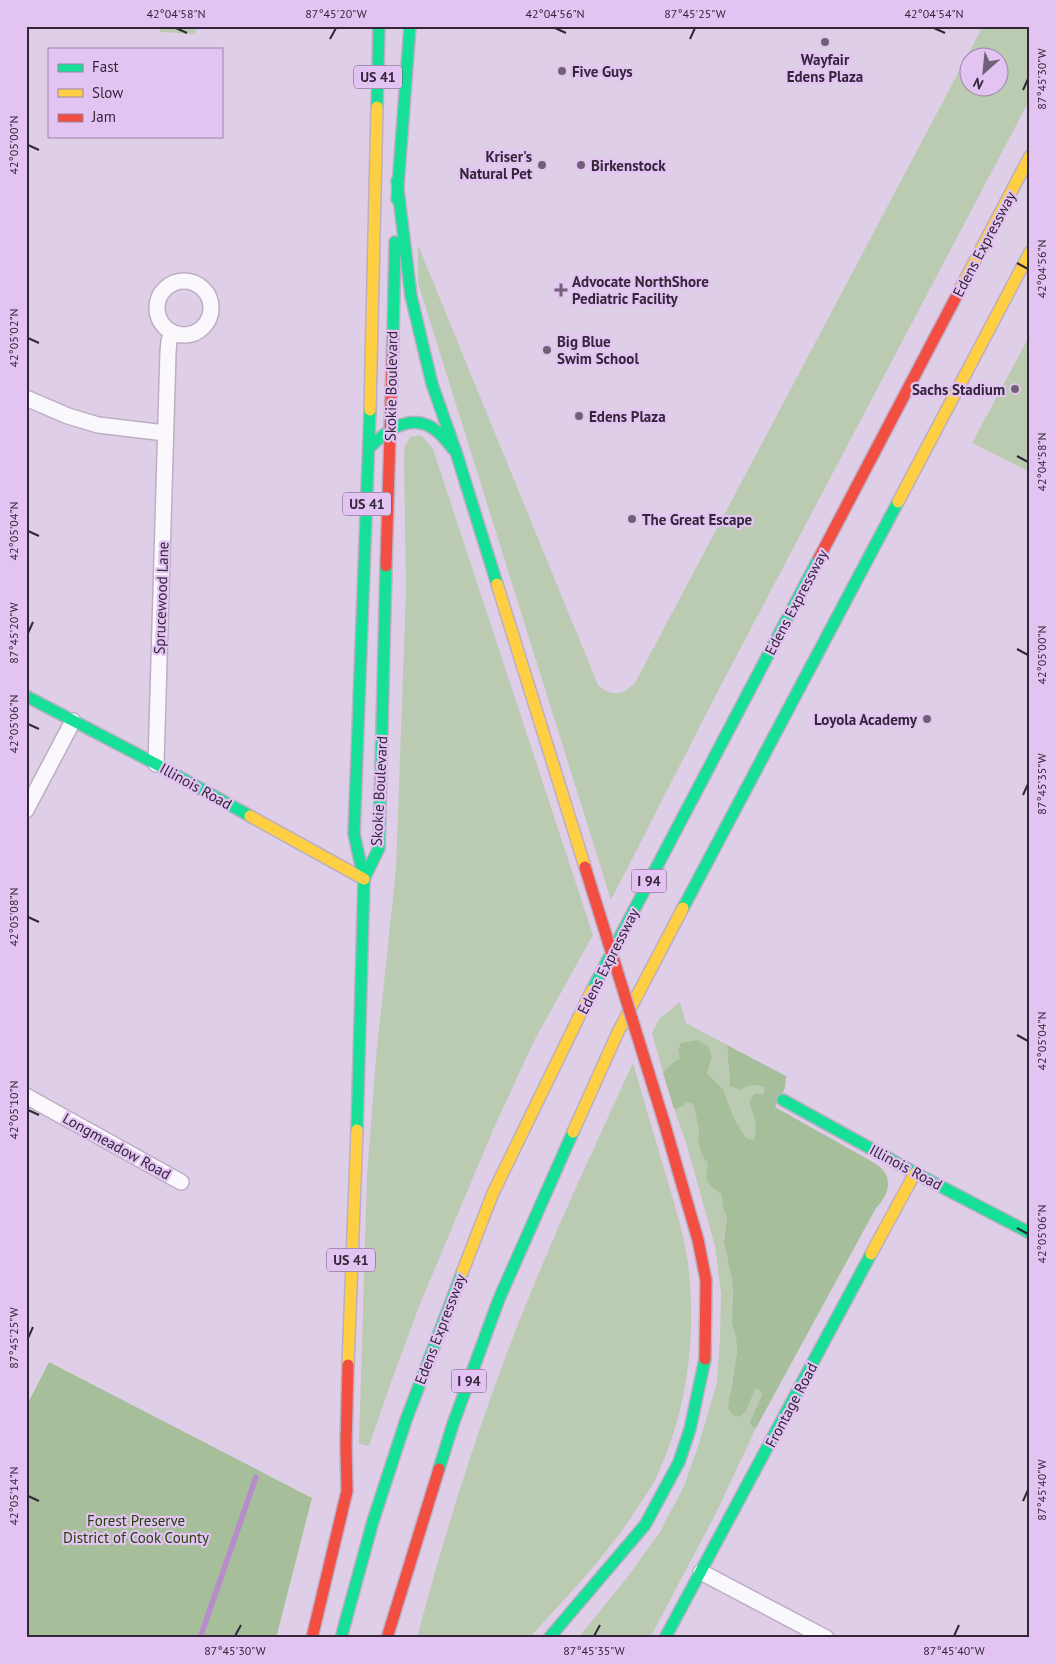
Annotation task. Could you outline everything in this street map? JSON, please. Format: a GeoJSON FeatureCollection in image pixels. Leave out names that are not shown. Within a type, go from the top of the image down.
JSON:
{"type":"FeatureCollection","features":[{"type":"Feature","properties":{"kind":"main road","name":"Skokie Boulevard"},"geometry":{"type":"LineString","coordinates":[[364,879],[354,834],[369,448],[379,26]]}},
{"type":"Feature","properties":{"kind":"main road","name":"Skokie Boulevard"},"geometry":{"type":"LineString","coordinates":[[364,879],[379,848],[390,383],[398,181],[410,26]]}},
{"type":"Feature","properties":{"kind":"main road","name":"Edens Expressway"},"geometry":{"type":"LineString","coordinates":[[341,1638],[373,1521],[406,1420],[494,1193],[592,990],[1030,156]]}},
{"type":"Feature","properties":{"kind":"main road","name":"US 41"},"geometry":{"type":"LineString","coordinates":[[398,181],[411,296],[432,384],[456,452],[664,1122],[698,1240],[706,1280],[706,1356],[690,1429],[680,1462],[645,1525],[549,1638]]}},
{"type":"Feature","properties":{"kind":"main road","name":"I 94"},"geometry":{"type":"LineString","coordinates":[[386,1638],[453,1424],[499,1299],[618,1032],[1030,252]]}},
{"type":"Feature","properties":{"kind":"main road"},"geometry":{"type":"LineString","coordinates":[[369,448],[383,433],[402,424],[413,422],[432,427],[456,452]]}},
{"type":"Feature","properties":{"kind":"main road","name":"Illinois Road"},"geometry":{"type":"LineString","coordinates":[[26,696],[156,764],[364,879]]}},
{"type":"Feature","properties":{"kind":"main road","name":"US 41"},"geometry":{"type":"LineString","coordinates":[[312,1638],[346,1491],[352,1250],[360,1069],[364,879]]}},
{"type":"Feature","properties":{"kind":"main road","name":"Illinois Road"},"geometry":{"type":"LineString","coordinates":[[783,1100],[915,1173],[1030,1232]]}},
{"type":"Feature","properties":{"kind":"main road","name":"Frontage Road"},"geometry":{"type":"LineString","coordinates":[[665,1638],[915,1173]]}},
{"type":"Feature","properties":{"kind":"street","name":"Sprucewood Lane"},"geometry":{"type":"LineString","coordinates":[[156,764],[168,352],[172,333]]}},
{"type":"Feature","properties":{"kind":"street"},"geometry":{"type":"LineString","coordinates":[[26,398],[68,416],[98,425],[165,433]]}},
{"type":"Feature","properties":{"kind":"street"},"geometry":{"type":"LineString","coordinates":[[26,810],[73,721]]}},
{"type":"Feature","properties":{"kind":"street","name":"Longmeadow Road"},"geometry":{"type":"LineString","coordinates":[[26,1096],[181,1182]]}},
{"type":"Feature","properties":{"kind":"street"},"geometry":{"type":"LineString","coordinates":[[701,1572],[826,1638]]}},
{"type":"Feature","properties":{"kind":"green space"},"geometry":{"type":"Polygon","coordinates":[[[160,26],[196,26],[195,34],[160,32],[160,26]]]}},
{"type":"Feature","properties":{"kind":"green space"},"geometry":{"type":"Polygon","coordinates":[[[983,26],[1030,26],[1030,99],[719,689],[611,900],[418,283],[418,245],[598,685],[613,693],[625,690],[635,683],[958,73],[958,98],[1008,98],[1008,48],[971,48],[983,26]]]}},
{"type":"Feature","properties":{"kind":"green space","name":"Sachs Stadium"},"geometry":{"type":"Polygon","coordinates":[[[1030,335],[1030,472],[972,443],[1030,335]]]}},
{"type":"Feature","properties":{"kind":"green space"},"geometry":{"type":"Polygon","coordinates":[[[422,436],[433,449],[593,935],[534,1041],[493,1130],[420,1304],[369,1446],[359,1444],[367,1176],[376,1058],[396,869],[406,591],[404,455],[405,446],[410,437],[422,436]]]}},
{"type":"Feature","properties":{"kind":"green space"},"geometry":{"type":"Polygon","coordinates":[[[680,1002],[686,1023],[727,1045],[729,1078],[741,1090],[752,1086],[764,1087],[764,1094],[749,1102],[756,1126],[753,1140],[746,1138],[734,1118],[723,1089],[707,1073],[712,1057],[697,1040],[687,1043],[680,1058],[663,1073],[652,1033],[659,1019],[680,1002]]]}},
{"type":"Feature","properties":{"kind":"green space"},"geometry":{"type":"Polygon","coordinates":[[[697,1040],[708,1046],[712,1057],[707,1073],[723,1089],[734,1118],[746,1138],[753,1140],[756,1130],[749,1102],[754,1094],[764,1094],[764,1087],[752,1086],[741,1090],[730,1086],[727,1045],[786,1076],[785,1088],[775,1107],[876,1164],[885,1173],[888,1183],[886,1194],[876,1208],[756,1428],[752,1427],[750,1421],[762,1395],[760,1389],[755,1390],[746,1411],[740,1417],[733,1415],[728,1408],[737,1352],[736,1337],[732,1324],[733,1286],[724,1241],[727,1217],[722,1207],[721,1194],[706,1179],[708,1164],[702,1155],[698,1141],[699,1129],[693,1104],[686,1102],[683,1106],[674,1109],[663,1073],[680,1058],[678,1050],[681,1043],[697,1040]]]}},
{"type":"Feature","properties":{"kind":"green space"},"geometry":{"type":"Polygon","coordinates":[[[633,1063],[675,1207],[688,1264],[691,1320],[687,1376],[682,1403],[665,1456],[654,1482],[626,1525],[586,1575],[529,1638],[417,1638],[454,1507],[513,1337],[579,1180],[633,1063]]]}},
{"type":"Feature","properties":{"kind":"green space"},"geometry":{"type":"Polygon","coordinates":[[[686,1101],[693,1104],[699,1129],[698,1141],[702,1155],[708,1164],[712,1187],[721,1194],[722,1207],[727,1217],[724,1241],[733,1286],[732,1324],[736,1337],[737,1352],[730,1392],[740,1417],[746,1411],[755,1390],[760,1388],[762,1395],[750,1421],[752,1427],[756,1428],[716,1513],[650,1638],[578,1638],[626,1579],[660,1532],[684,1486],[699,1444],[717,1382],[721,1294],[715,1246],[685,1139],[674,1109],[683,1106],[686,1101]]]}},
{"type":"Feature","properties":{"kind":"green space","name":"Forest Preserve District of Cook County"},"geometry":{"type":"Polygon","coordinates":[[[49,1362],[312,1498],[276,1638],[26,1638],[26,1407],[49,1362]]]}},
{"type":"Feature","properties":{"kind":"waterway"},"geometry":{"type":"LineString","coordinates":[[200,1638],[256,1477]]}},
{"type":"Feature","properties":{"kind":"traffic: fast"},"geometry":{"type":"LineString","coordinates":[[377,107],[379,26]]}},
{"type":"Feature","properties":{"kind":"traffic: fast"},"geometry":{"type":"LineString","coordinates":[[397,199],[410,26]]}},
{"type":"Feature","properties":{"kind":"traffic: fast"},"geometry":{"type":"LineString","coordinates":[[397,181],[411,296],[432,384],[456,452],[497,584]]}},
{"type":"Feature","properties":{"kind":"traffic: fast"},"geometry":{"type":"LineString","coordinates":[[393,335],[395,242]]}},
{"type":"Feature","properties":{"kind":"traffic: fast"},"geometry":{"type":"LineString","coordinates":[[364,879],[354,834],[370,410]]}},
{"type":"Feature","properties":{"kind":"traffic: fast"},"geometry":{"type":"LineString","coordinates":[[369,448],[389,431],[405,424],[413,423],[431,427],[453,449]]}},
{"type":"Feature","properties":{"kind":"traffic: fast"},"geometry":{"type":"LineString","coordinates":[[683,908],[898,502]]}},
{"type":"Feature","properties":{"kind":"traffic: fast"},"geometry":{"type":"LineString","coordinates":[[592,990],[819,558]]}},
{"type":"Feature","properties":{"kind":"traffic: fast"},"geometry":{"type":"LineString","coordinates":[[364,879],[379,848],[386,566]]}},
{"type":"Feature","properties":{"kind":"traffic: fast"},"geometry":{"type":"LineString","coordinates":[[26,696],[250,816]]}},
{"type":"Feature","properties":{"kind":"traffic: fast"},"geometry":{"type":"LineString","coordinates":[[357,1130],[364,879]]}},
{"type":"Feature","properties":{"kind":"traffic: fast"},"geometry":{"type":"LineString","coordinates":[[783,1100],[915,1173],[1030,1233]]}},
{"type":"Feature","properties":{"kind":"traffic: fast"},"geometry":{"type":"LineString","coordinates":[[439,1469],[453,1424],[499,1299],[573,1132]]}},
{"type":"Feature","properties":{"kind":"traffic: fast"},"geometry":{"type":"LineString","coordinates":[[665,1638],[871,1254]]}},
{"type":"Feature","properties":{"kind":"traffic: fast"},"geometry":{"type":"LineString","coordinates":[[341,1638],[373,1521],[406,1420],[462,1273]]}},
{"type":"Feature","properties":{"kind":"traffic: fast"},"geometry":{"type":"LineString","coordinates":[[549,1638],[645,1525],[679,1462],[690,1429],[705,1359]]}},
{"type":"Feature","properties":{"kind":"traffic: slow"},"geometry":{"type":"LineString","coordinates":[[370,410],[377,107]]}},
{"type":"Feature","properties":{"kind":"traffic: slow"},"geometry":{"type":"LineString","coordinates":[[957,295],[1030,156]]}},
{"type":"Feature","properties":{"kind":"traffic: slow"},"geometry":{"type":"LineString","coordinates":[[898,502],[1030,252]]}},
{"type":"Feature","properties":{"kind":"traffic: slow"},"geometry":{"type":"LineString","coordinates":[[497,584],[585,867]]}},
{"type":"Feature","properties":{"kind":"traffic: slow"},"geometry":{"type":"LineString","coordinates":[[250,816],[364,879]]}},
{"type":"Feature","properties":{"kind":"traffic: slow"},"geometry":{"type":"LineString","coordinates":[[573,1132],[618,1032],[683,908]]}},
{"type":"Feature","properties":{"kind":"traffic: slow"},"geometry":{"type":"LineString","coordinates":[[462,1273],[493,1193],[592,990]]}},
{"type":"Feature","properties":{"kind":"traffic: slow"},"geometry":{"type":"LineString","coordinates":[[348,1365],[357,1130]]}},
{"type":"Feature","properties":{"kind":"traffic: slow"},"geometry":{"type":"LineString","coordinates":[[871,1254],[915,1173]]}},
{"type":"Feature","properties":{"kind":"traffic: jam"},"geometry":{"type":"LineString","coordinates":[[819,558],[957,295]]}},
{"type":"Feature","properties":{"kind":"traffic: jam"},"geometry":{"type":"LineString","coordinates":[[386,566],[393,335]]}},
{"type":"Feature","properties":{"kind":"traffic: jam"},"geometry":{"type":"LineString","coordinates":[[585,867],[664,1122]]}},
{"type":"Feature","properties":{"kind":"traffic: jam"},"geometry":{"type":"LineString","coordinates":[[664,1122],[698,1240],[706,1280],[705,1359]]}},
{"type":"Feature","properties":{"kind":"traffic: jam"},"geometry":{"type":"LineString","coordinates":[[312,1638],[347,1491],[348,1365]]}},
{"type":"Feature","properties":{"kind":"traffic: jam"},"geometry":{"type":"LineString","coordinates":[[387,1638],[439,1469]]}},
{"type":"Feature","properties":{"kind":"place","name":"Wayfair Edens Plaza"},"geometry":{"type":"Point","coordinates":[825,42]}},
{"type":"Feature","properties":{"kind":"place","name":"Five Guys"},"geometry":{"type":"Point","coordinates":[562,71]}},
{"type":"Feature","properties":{"kind":"place","name":"Kriser's Natural Pet"},"geometry":{"type":"Point","coordinates":[542,165]}},
{"type":"Feature","properties":{"kind":"place","name":"Birkenstock"},"geometry":{"type":"Point","coordinates":[581,165]}},
{"type":"Feature","properties":{"kind":"place","name":"Advocate NorthShore Pediatric Facility"},"geometry":{"type":"Point","coordinates":[561,290]}},
{"type":"Feature","properties":{"kind":"place","name":"Big Blue Swim School"},"geometry":{"type":"Point","coordinates":[547,350]}},
{"type":"Feature","properties":{"kind":"place","name":"Sachs Stadium"},"geometry":{"type":"Point","coordinates":[1015,389]}},
{"type":"Feature","properties":{"kind":"place","name":"Edens Plaza"},"geometry":{"type":"Point","coordinates":[579,416]}},
{"type":"Feature","properties":{"kind":"place","name":"The Great Escape"},"geometry":{"type":"Point","coordinates":[632,519]}},
{"type":"Feature","properties":{"kind":"place","name":"Loyola Academy"},"geometry":{"type":"Point","coordinates":[927,719]}}]}
